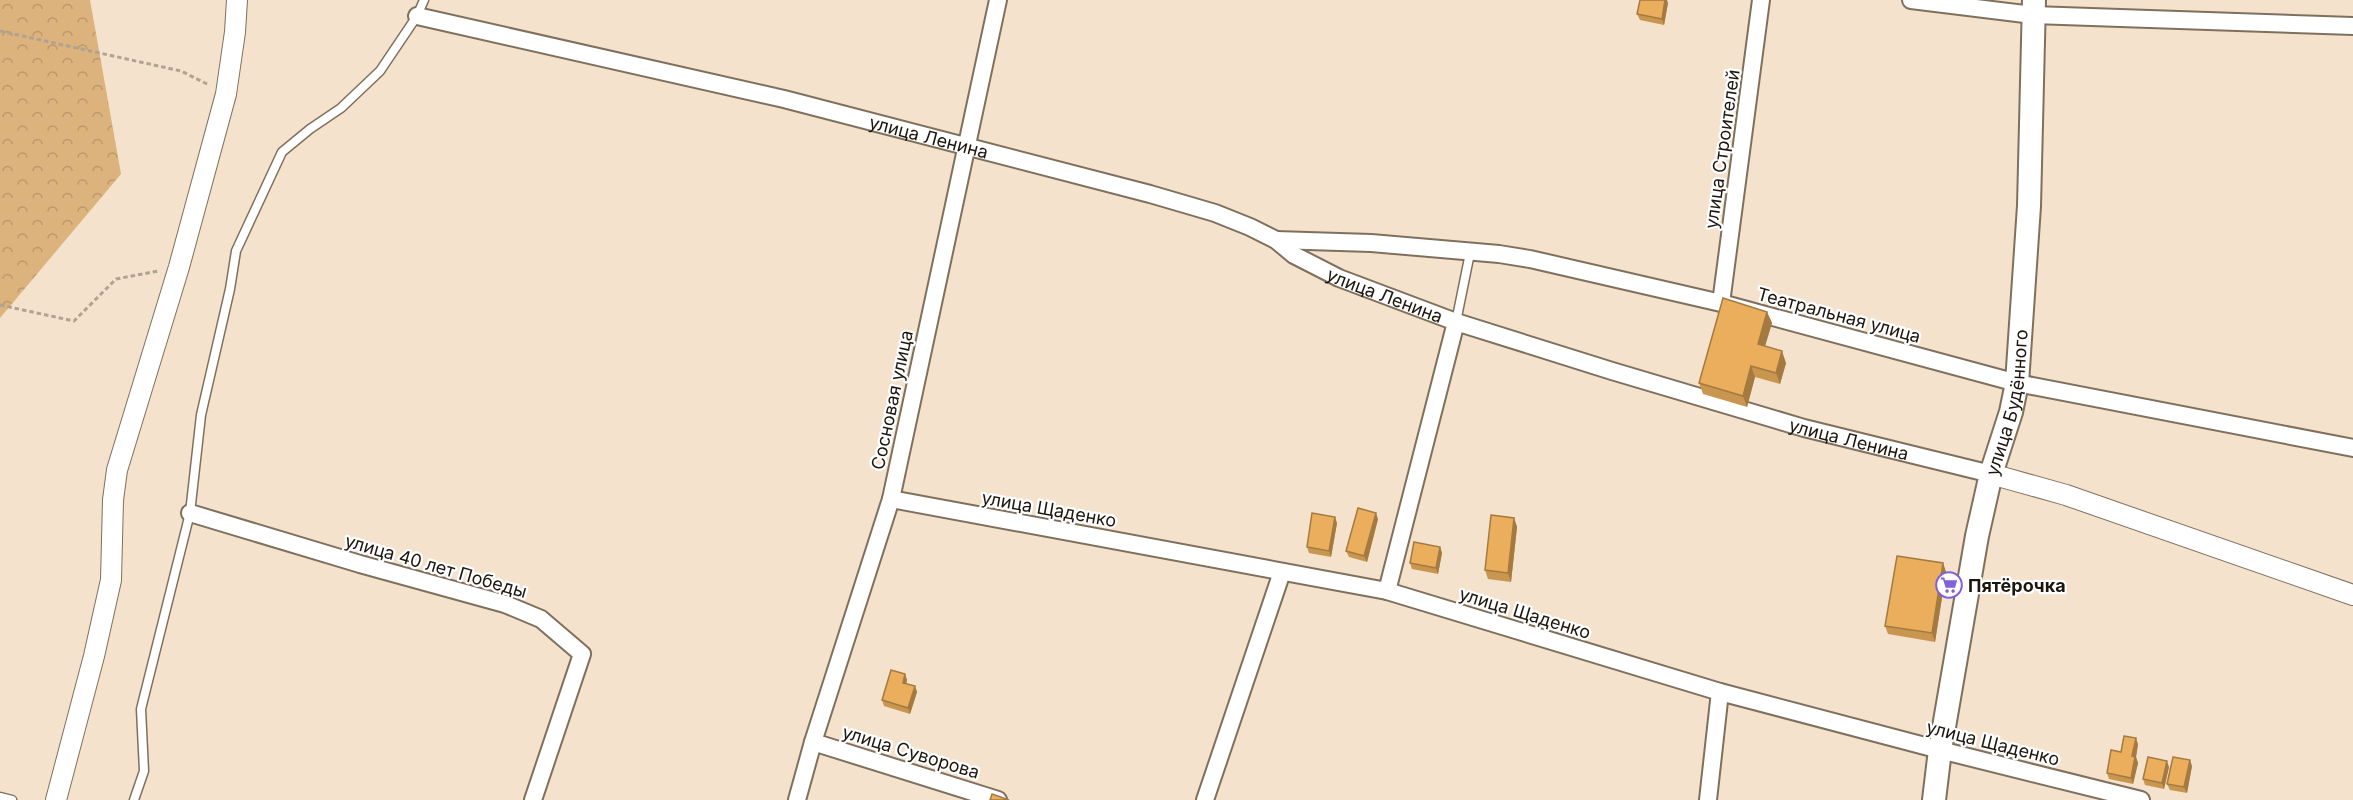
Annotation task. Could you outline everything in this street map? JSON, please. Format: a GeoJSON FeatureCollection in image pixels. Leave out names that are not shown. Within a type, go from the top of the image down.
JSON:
{"type":"FeatureCollection","features":[{"type":"Feature","properties":{"kind":"main road","name":"улица Будённого"},"geometry":{"type":"LineString","coordinates":[[1934,800],[1940,750],[1977,536],[1991,474],[2017,383],[2029,206],[2033,7]]}},
{"type":"Feature","properties":{"kind":"street"},"geometry":{"type":"LineString","coordinates":[[56,800],[94,656],[111,580],[113,500],[117,470],[179,267],[226,94],[237,0]]}},
{"type":"Feature","properties":{"kind":"street","name":"Сосновая улица"},"geometry":{"type":"LineString","coordinates":[[796,800],[891,499],[998,0]]}},
{"type":"Feature","properties":{"kind":"street","name":"улица Строителей"},"geometry":{"type":"LineString","coordinates":[[1721,303],[1761,0]]}},
{"type":"Feature","properties":{"kind":"street"},"geometry":{"type":"LineString","coordinates":[[1911,0],[2353,26]]}},
{"type":"Feature","properties":{"kind":"street","name":"улица Ленина"},"geometry":{"type":"LineString","coordinates":[[417,16],[784,99],[1215,213],[1276,240],[1294,255],[1338,278],[1456,322],[1804,428],[2066,495],[2353,595]]}},
{"type":"Feature","properties":{"kind":"street","name":"Театральная улица"},"geometry":{"type":"LineString","coordinates":[[1276,240],[1371,243],[1499,254],[1721,303],[2017,383],[2353,448]]}},
{"type":"Feature","properties":{"kind":"street"},"geometry":{"type":"LineString","coordinates":[[1387,591],[1456,322]]}},
{"type":"Feature","properties":{"kind":"street","name":"улица Щаденко"},"geometry":{"type":"LineString","coordinates":[[891,499],[1387,591],[1720,692],[2141,800]]}},
{"type":"Feature","properties":{"kind":"street","name":"улица 40 лет Победы"},"geometry":{"type":"LineString","coordinates":[[189,513],[505,604],[541,619],[582,654],[533,800]]}},
{"type":"Feature","properties":{"kind":"street"},"geometry":{"type":"LineString","coordinates":[[1204,800],[1282,572]]}},
{"type":"Feature","properties":{"kind":"street"},"geometry":{"type":"LineString","coordinates":[[1708,800],[1720,692]]}},
{"type":"Feature","properties":{"kind":"street","name":"улица Суворова"},"geometry":{"type":"LineString","coordinates":[[813,742],[998,800]]}},
{"type":"Feature","properties":{"kind":"lane"},"geometry":{"type":"LineString","coordinates":[[134,800],[144,771],[141,709],[189,513],[201,415],[230,289],[236,251],[282,152],[341,108],[380,71],[417,16],[424,0]]}},
{"type":"Feature","properties":{"kind":"lane"},"geometry":{"type":"LineString","coordinates":[[1456,322],[1470,253]]}},
{"type":"Feature","properties":{"kind":"lane"},"geometry":{"type":"LineString","coordinates":[[0,797],[12,800]]}},
{"type":"Feature","properties":{"kind":"path"},"geometry":{"type":"LineString","coordinates":[[0,31],[181,71],[226,94]]}},
{"type":"Feature","properties":{"kind":"path"},"geometry":{"type":"LineString","coordinates":[[0,305],[75,321],[116,279],[179,267]]}},
{"type":"Feature","properties":{"kind":"green space"},"geometry":{"type":"Polygon","coordinates":[[[0,0],[90,0],[121,174],[0,318],[0,0]]]}},
{"type":"Feature","properties":{"kind":"building"},"geometry":{"type":"Polygon","coordinates":[[[1640,0],[1665,0],[1662,19],[1637,14],[1640,0]]]}},
{"type":"Feature","properties":{"kind":"building"},"geometry":{"type":"Polygon","coordinates":[[[1723,298],[1767,312],[1758,344],[1782,351],[1776,373],[1751,366],[1743,396],[1699,383],[1723,298]]]}},
{"type":"Feature","properties":{"kind":"building"},"geometry":{"type":"Polygon","coordinates":[[[1358,508],[1376,513],[1364,556],[1346,551],[1358,508]]]}},
{"type":"Feature","properties":{"kind":"building"},"geometry":{"type":"Polygon","coordinates":[[[1312,513],[1335,517],[1329,551],[1307,547],[1312,513]]]}},
{"type":"Feature","properties":{"kind":"building"},"geometry":{"type":"Polygon","coordinates":[[[1491,515],[1514,518],[1508,573],[1485,570],[1491,515]]]}},
{"type":"Feature","properties":{"kind":"building"},"geometry":{"type":"Polygon","coordinates":[[[1414,542],[1440,547],[1436,568],[1410,563],[1414,542]]]}},
{"type":"Feature","properties":{"kind":"building"},"geometry":{"type":"Polygon","coordinates":[[[1897,556],[1943,563],[1932,633],[1885,626],[1897,556]]]}},
{"type":"Feature","properties":{"kind":"building"},"geometry":{"type":"Polygon","coordinates":[[[891,670],[905,674],[903,683],[915,686],[908,708],[882,700],[891,670]]]}},
{"type":"Feature","properties":{"kind":"building"},"geometry":{"type":"Polygon","coordinates":[[[2124,736],[2136,738],[2131,778],[2107,773],[2111,750],[2121,752],[2124,736]]]}},
{"type":"Feature","properties":{"kind":"building"},"geometry":{"type":"Polygon","coordinates":[[[2148,757],[2167,761],[2162,783],[2143,779],[2148,757]]]}},
{"type":"Feature","properties":{"kind":"building"},"geometry":{"type":"Polygon","coordinates":[[[2173,757],[2190,760],[2184,787],[2167,784],[2173,757]]]}},
{"type":"Feature","properties":{"kind":"building"},"geometry":{"type":"Polygon","coordinates":[[[992,794],[1009,800],[990,800],[992,794]]]}},
{"type":"Feature","properties":{"kind":"place","name":"Пятёрочка"},"geometry":{"type":"Point","coordinates":[1949,585]}}]}
